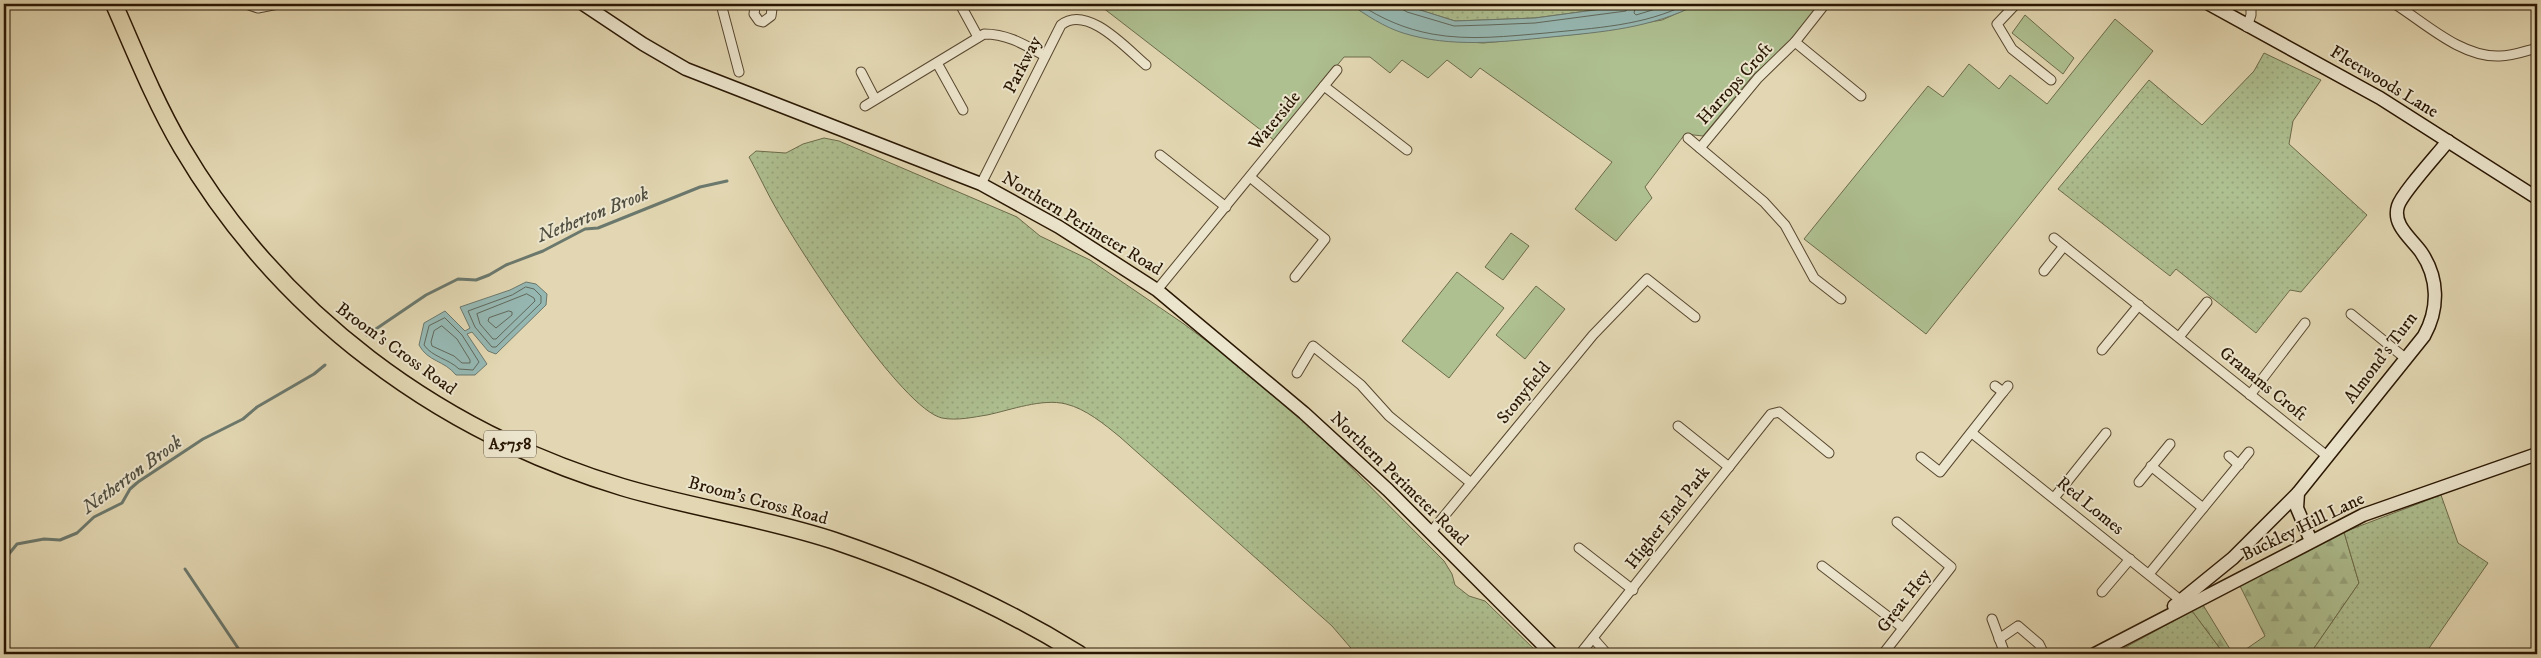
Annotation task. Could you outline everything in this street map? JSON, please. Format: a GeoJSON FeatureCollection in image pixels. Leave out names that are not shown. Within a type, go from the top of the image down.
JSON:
{"type":"FeatureCollection","features":[{"type":"Feature","properties":{"kind":"highway","name":"Broom's Cross Road"},"geometry":{"type":"LineString","coordinates":[[114,4],[159,105],[181,147],[213,197],[239,231],[288,288],[321,320],[348,343],[423,398],[516,447],[621,486],[834,541],[903,566],[972,595],[1079,654]]}},
{"type":"Feature","properties":{"kind":"main road","name":"Northern Perimeter Road"},"geometry":{"type":"LineString","coordinates":[[582,4],[686,69],[981,184],[1059,227],[1157,290],[1304,413],[1431,532],[1552,654]]}},
{"type":"Feature","properties":{"kind":"main road","name":"Fleetwoods Lane"},"geometry":{"type":"LineString","coordinates":[[2209,4],[2247,27],[2312,59],[2448,141],[2537,198]]}},
{"type":"Feature","properties":{"kind":"main road","name":"Almond's Turn"},"geometry":{"type":"LineString","coordinates":[[2184,602],[2233,558],[2298,493],[2406,358],[2432,321],[2436,296],[2429,266],[2398,222],[2398,206],[2448,141]]}},
{"type":"Feature","properties":{"kind":"main road","name":"Buckley Hill Lane"},"geometry":{"type":"LineString","coordinates":[[2184,602],[2384,506],[2537,454]]}},
{"type":"Feature","properties":{"kind":"main road"},"geometry":{"type":"LineString","coordinates":[[2298,493],[2297,508],[2311,541]]}},
{"type":"Feature","properties":{"kind":"main road"},"geometry":{"type":"LineString","coordinates":[[2094,654],[2161,618],[2184,602]]}},
{"type":"Feature","properties":{"kind":"street"},"geometry":{"type":"LineString","coordinates":[[246,4],[258,8],[278,4]]}},
{"type":"Feature","properties":{"kind":"street"},"geometry":{"type":"LineString","coordinates":[[721,4],[739,72]]}},
{"type":"Feature","properties":{"kind":"street"},"geometry":{"type":"LineString","coordinates":[[758,4],[755,7],[754,14],[759,21],[763,22],[771,16],[772,9],[769,4]]}},
{"type":"Feature","properties":{"kind":"street"},"geometry":{"type":"LineString","coordinates":[[960,4],[978,37]]}},
{"type":"Feature","properties":{"kind":"street","name":"Harrops Croft"},"geometry":{"type":"LineString","coordinates":[[1700,148],[1758,78],[1795,42],[1825,4]]}},
{"type":"Feature","properties":{"kind":"street"},"geometry":{"type":"LineString","coordinates":[[2016,4],[1996,24],[2012,49],[2051,80]]}},
{"type":"Feature","properties":{"kind":"street"},"geometry":{"type":"LineString","coordinates":[[2247,27],[2251,15],[2251,4]]}},
{"type":"Feature","properties":{"kind":"street"},"geometry":{"type":"LineString","coordinates":[[2395,4],[2457,44],[2474,52],[2500,56],[2537,48]]}},
{"type":"Feature","properties":{"kind":"street","name":"Parkway"},"geometry":{"type":"LineString","coordinates":[[981,184],[1061,25],[1068,20],[1084,19],[1102,28],[1146,65]]}},
{"type":"Feature","properties":{"kind":"street"},"geometry":{"type":"LineString","coordinates":[[865,106],[984,34],[999,34],[1018,40],[1045,56]]}},
{"type":"Feature","properties":{"kind":"street","name":"Harrops Croft"},"geometry":{"type":"LineString","coordinates":[[1795,42],[1861,96]]}},
{"type":"Feature","properties":{"kind":"street"},"geometry":{"type":"LineString","coordinates":[[937,63],[963,110]]}},
{"type":"Feature","properties":{"kind":"street","name":"Waterside"},"geometry":{"type":"LineString","coordinates":[[1157,290],[1337,70]]}},
{"type":"Feature","properties":{"kind":"street"},"geometry":{"type":"LineString","coordinates":[[861,72],[875,99]]}},
{"type":"Feature","properties":{"kind":"street","name":"Waterside"},"geometry":{"type":"LineString","coordinates":[[1324,86],[1407,150]]}},
{"type":"Feature","properties":{"kind":"street","name":"Harrops Croft"},"geometry":{"type":"LineString","coordinates":[[1688,138],[1785,225],[1814,278],[1841,299]]}},
{"type":"Feature","properties":{"kind":"street"},"geometry":{"type":"LineString","coordinates":[[1160,155],[1226,207]]}},
{"type":"Feature","properties":{"kind":"street","name":"Waterside"},"geometry":{"type":"LineString","coordinates":[[1250,177],[1325,239],[1295,278]]}},
{"type":"Feature","properties":{"kind":"street","name":"Granams Croft"},"geometry":{"type":"LineString","coordinates":[[2054,238],[2327,456]]}},
{"type":"Feature","properties":{"kind":"street"},"geometry":{"type":"LineString","coordinates":[[2044,271],[2064,246]]}},
{"type":"Feature","properties":{"kind":"street","name":"Stonyfield"},"geometry":{"type":"LineString","coordinates":[[1431,532],[1593,335],[1647,279],[1695,317]]}},
{"type":"Feature","properties":{"kind":"street"},"geometry":{"type":"LineString","coordinates":[[2179,337],[2207,302]]}},
{"type":"Feature","properties":{"kind":"street"},"geometry":{"type":"LineString","coordinates":[[2102,350],[2139,305]]}},
{"type":"Feature","properties":{"kind":"street"},"geometry":{"type":"LineString","coordinates":[[2351,314],[2406,358]]}},
{"type":"Feature","properties":{"kind":"street"},"geometry":{"type":"LineString","coordinates":[[2250,395],[2306,323]]}},
{"type":"Feature","properties":{"kind":"street"},"geometry":{"type":"LineString","coordinates":[[1297,373],[1313,346],[1361,385],[1389,416],[1471,483]]}},
{"type":"Feature","properties":{"kind":"street"},"geometry":{"type":"LineString","coordinates":[[1921,457],[1940,472],[2006,389],[1995,386]]}},
{"type":"Feature","properties":{"kind":"street","name":"Higher End Park"},"geometry":{"type":"LineString","coordinates":[[1580,654],[1772,414],[1778,412],[1829,453]]}},
{"type":"Feature","properties":{"kind":"street","name":"Higher End Park"},"geometry":{"type":"LineString","coordinates":[[1678,426],[1728,467]]}},
{"type":"Feature","properties":{"kind":"street","name":"Red Lomes"},"geometry":{"type":"LineString","coordinates":[[1972,433],[2184,602]]}},
{"type":"Feature","properties":{"kind":"street"},"geometry":{"type":"LineString","coordinates":[[2054,498],[2106,433]]}},
{"type":"Feature","properties":{"kind":"street"},"geometry":{"type":"LineString","coordinates":[[2139,482],[2170,444]]}},
{"type":"Feature","properties":{"kind":"street"},"geometry":{"type":"LineString","coordinates":[[2149,574],[2249,452]]}},
{"type":"Feature","properties":{"kind":"street"},"geometry":{"type":"LineString","coordinates":[[2229,456],[2239,465]]}},
{"type":"Feature","properties":{"kind":"street"},"geometry":{"type":"LineString","coordinates":[[2151,466],[2203,508]]}},
{"type":"Feature","properties":{"kind":"street","name":"Great Hey"},"geometry":{"type":"LineString","coordinates":[[1886,651],[1951,567],[1897,522]]}},
{"type":"Feature","properties":{"kind":"street","name":"Higher End Park"},"geometry":{"type":"LineString","coordinates":[[1579,548],[1633,590]]}},
{"type":"Feature","properties":{"kind":"street"},"geometry":{"type":"LineString","coordinates":[[2102,592],[2130,559]]}},
{"type":"Feature","properties":{"kind":"street"},"geometry":{"type":"LineString","coordinates":[[1822,566],[1903,628]]}},
{"type":"Feature","properties":{"kind":"street"},"geometry":{"type":"LineString","coordinates":[[1992,619],[2005,654]]}},
{"type":"Feature","properties":{"kind":"street"},"geometry":{"type":"LineString","coordinates":[[1999,639],[2018,626],[2039,644],[2044,654]]}},
{"type":"Feature","properties":{"kind":"street"},"geometry":{"type":"LineString","coordinates":[[1593,638],[1607,654]]}},
{"type":"Feature","properties":{"kind":"street"},"geometry":{"type":"LineString","coordinates":[[1886,651],[1896,654]]}},
{"type":"Feature","properties":{"kind":"green space"},"geometry":{"type":"Polygon","coordinates":[[[1098,4],[1350,4],[1369,16],[1403,32],[1432,39],[1483,43],[1579,34],[1662,20],[1698,4],[1821,4],[1792,41],[1754,74],[1703,136],[1685,134],[1645,187],[1652,198],[1616,241],[1575,209],[1612,162],[1480,68],[1471,78],[1447,60],[1428,78],[1402,60],[1390,73],[1370,57],[1344,57],[1275,141],[1098,4]]]}},
{"type":"Feature","properties":{"kind":"green space"},"geometry":{"type":"Polygon","coordinates":[[[1401,4],[1639,4],[1535,18],[1455,21],[1401,4]]]}},
{"type":"Feature","properties":{"kind":"green space"},"geometry":{"type":"Polygon","coordinates":[[[2025,15],[2074,58],[2063,74],[2012,33],[2025,15]]]}},
{"type":"Feature","properties":{"kind":"green space"},"geometry":{"type":"Polygon","coordinates":[[[2115,19],[2153,51],[1926,334],[1804,239],[1928,86],[1943,97],[1969,64],[1999,89],[2010,75],[2047,104],[2115,19]]]}},
{"type":"Feature","properties":{"kind":"green space"},"geometry":{"type":"Polygon","coordinates":[[[2264,53],[2321,80],[2293,121],[2289,144],[2367,215],[2301,292],[2290,290],[2256,333],[2176,269],[2170,276],[2058,189],[2149,80],[2202,125],[2254,71],[2264,53]]]}},
{"type":"Feature","properties":{"kind":"green space"},"geometry":{"type":"Polygon","coordinates":[[[824,138],[839,141],[1017,217],[1040,236],[1090,260],[1184,324],[1246,371],[1309,425],[1444,561],[1452,574],[1455,585],[1469,596],[1485,601],[1539,654],[1356,654],[1332,626],[1120,437],[1088,413],[1066,404],[1047,402],[1026,405],[987,415],[954,419],[942,418],[924,408],[878,359],[853,326],[807,259],[773,204],[749,157],[756,151],[786,153],[803,144],[824,138]]]}},
{"type":"Feature","properties":{"kind":"green space"},"geometry":{"type":"Polygon","coordinates":[[[1511,233],[1529,246],[1503,280],[1485,267],[1511,233]]]}},
{"type":"Feature","properties":{"kind":"green space"},"geometry":{"type":"Polygon","coordinates":[[[1457,272],[1504,308],[1449,378],[1402,341],[1457,272]]]}},
{"type":"Feature","properties":{"kind":"green space"},"geometry":{"type":"Polygon","coordinates":[[[1536,286],[1565,309],[1525,359],[1496,335],[1536,286]]]}},
{"type":"Feature","properties":{"kind":"green space"},"geometry":{"type":"Polygon","coordinates":[[[2441,495],[2458,543],[2488,563],[2425,654],[2310,654],[2359,583],[2344,532],[2441,495]]]}},
{"type":"Feature","properties":{"kind":"green space"},"geometry":{"type":"Polygon","coordinates":[[[2344,532],[2359,583],[2310,654],[2239,654],[2265,636],[2239,584],[2344,532]]]}},
{"type":"Feature","properties":{"kind":"green space"},"geometry":{"type":"Polygon","coordinates":[[[2203,605],[2233,654],[2224,654],[2192,611],[2203,605]]]}},
{"type":"Feature","properties":{"kind":"green space"},"geometry":{"type":"Polygon","coordinates":[[[2192,611],[2224,654],[2113,654],[2192,611]]]}},
{"type":"Feature","properties":{"kind":"water"},"geometry":{"type":"Polygon","coordinates":[[[1350,4],[1401,4],[1455,21],[1535,18],[1639,4],[1698,4],[1663,19],[1627,28],[1533,39],[1458,42],[1439,41],[1403,33],[1382,24],[1350,4]]]}},
{"type":"Feature","properties":{"kind":"water"},"geometry":{"type":"Polygon","coordinates":[[[526,282],[536,284],[547,294],[546,305],[496,354],[488,351],[472,332],[467,334],[487,364],[475,375],[456,375],[446,366],[427,355],[419,345],[424,323],[445,311],[465,331],[470,328],[460,307],[510,290],[526,282]]]}},
{"type":"Feature","properties":{"kind":"waterway","name":"Netherton Brook"},"geometry":{"type":"LineString","coordinates":[[367,335],[426,295],[458,279],[476,280],[506,265],[543,251],[585,229],[598,228],[700,187],[727,181]]}},
{"type":"Feature","properties":{"kind":"waterway","name":"Netherton Brook"},"geometry":{"type":"LineString","coordinates":[[4,560],[17,544],[44,539],[60,540],[77,533],[94,517],[122,503],[130,489],[138,482],[203,439],[243,419],[257,407],[314,374],[325,365]]}},
{"type":"Feature","properties":{"kind":"waterway"},"geometry":{"type":"LineString","coordinates":[[185,569],[242,654]]}}]}
